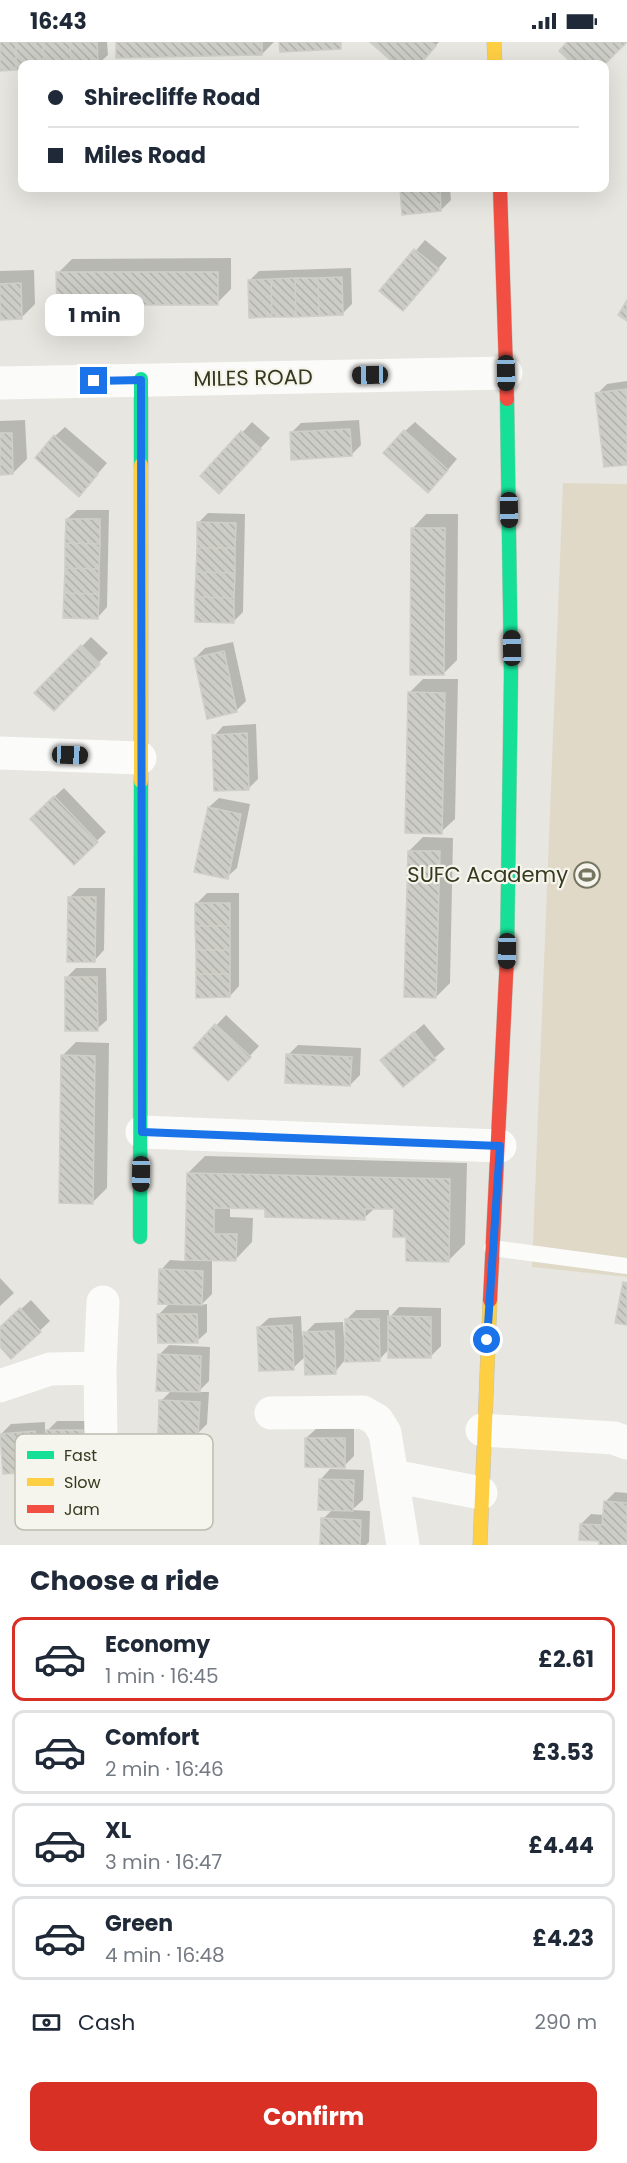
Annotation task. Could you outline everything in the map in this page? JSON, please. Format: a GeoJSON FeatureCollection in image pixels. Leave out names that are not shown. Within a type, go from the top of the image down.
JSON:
{"type":"FeatureCollection","features":[{"type":"Feature","properties":{"kind":"street"},"geometry":{"type":"LineString","coordinates":[[495,42],[495,60]]}},
{"type":"Feature","properties":{"kind":"street"},"geometry":{"type":"LineString","coordinates":[[480,1545],[482,1430],[500,1146],[507,964],[512,671],[500,192]]}},
{"type":"Feature","properties":{"kind":"street","name":"MILES ROAD"},"geometry":{"type":"LineString","coordinates":[[0,383],[506,373]]}},
{"type":"Feature","properties":{"kind":"street"},"geometry":{"type":"LineString","coordinates":[[140,1237],[142,1132],[141,380]]}},
{"type":"Feature","properties":{"kind":"street"},"geometry":{"type":"LineString","coordinates":[[0,753],[140,758]]}},
{"type":"Feature","properties":{"kind":"street"},"geometry":{"type":"LineString","coordinates":[[142,1132],[500,1146]]}},
{"type":"Feature","properties":{"kind":"street"},"geometry":{"type":"LineString","coordinates":[[101,1434],[100,1368],[103,1302]]}},
{"type":"Feature","properties":{"kind":"street"},"geometry":{"type":"LineString","coordinates":[[0,1386],[50,1369],[100,1368]]}},
{"type":"Feature","properties":{"kind":"street"},"geometry":{"type":"LineString","coordinates":[[271,1413],[363,1412],[377,1420],[385,1432],[403,1545]]}},
{"type":"Feature","properties":{"kind":"street"},"geometry":{"type":"LineString","coordinates":[[482,1430],[614,1438],[627,1443]]}},
{"type":"Feature","properties":{"kind":"street"},"geometry":{"type":"LineString","coordinates":[[393,1476],[481,1493]]}},
{"type":"Feature","properties":{"kind":"lane"},"geometry":{"type":"LineString","coordinates":[[492,1248],[627,1266]]}},
{"type":"Feature","properties":{"kind":"shaded area","name":"SUFC Academy"},"geometry":{"type":"Polygon","coordinates":[[[563,483],[627,484],[627,1277],[532,1267],[563,483]]]}},
{"type":"Feature","properties":{"kind":"building"},"geometry":{"type":"Polygon","coordinates":[[[0,42],[16,42],[16,70],[0,71],[0,42]]]}},
{"type":"Feature","properties":{"kind":"building"},"geometry":{"type":"Polygon","coordinates":[[[16,42],[43,42],[44,60],[18,60],[18,70],[16,70],[16,42]]]}},
{"type":"Feature","properties":{"kind":"building"},"geometry":{"type":"Polygon","coordinates":[[[43,42],[70,42],[71,60],[44,60],[43,42]]]}},
{"type":"Feature","properties":{"kind":"building"},"geometry":{"type":"Polygon","coordinates":[[[70,42],[97,42],[98,60],[71,60],[70,42]]]}},
{"type":"Feature","properties":{"kind":"building"},"geometry":{"type":"Polygon","coordinates":[[[116,42],[262,42],[262,55],[116,58],[116,42]]]}},
{"type":"Feature","properties":{"kind":"building"},"geometry":{"type":"Polygon","coordinates":[[[279,42],[341,42],[341,49],[280,52],[279,42]]]}},
{"type":"Feature","properties":{"kind":"building"},"geometry":{"type":"Polygon","coordinates":[[[370,42],[431,42],[436,46],[424,60],[390,60],[370,42]]]}},
{"type":"Feature","properties":{"kind":"building"},"geometry":{"type":"Polygon","coordinates":[[[567,42],[627,42],[609,60],[569,60],[559,51],[567,42]]]}},
{"type":"Feature","properties":{"kind":"building"},"geometry":{"type":"Polygon","coordinates":[[[400,192],[440,192],[441,211],[402,215],[400,192]]]}},
{"type":"Feature","properties":{"kind":"building"},"geometry":{"type":"Polygon","coordinates":[[[414,249],[439,269],[403,311],[379,291],[414,249]]]}},
{"type":"Feature","properties":{"kind":"building"},"geometry":{"type":"Polygon","coordinates":[[[56,272],[218,272],[218,305],[57,305],[56,272]]]}},
{"type":"Feature","properties":{"kind":"building"},"geometry":{"type":"Polygon","coordinates":[[[342,277],[343,315],[319,316],[318,278],[342,277]]]}},
{"type":"Feature","properties":{"kind":"building"},"geometry":{"type":"Polygon","coordinates":[[[295,278],[296,317],[272,317],[271,279],[295,278]]]}},
{"type":"Feature","properties":{"kind":"building"},"geometry":{"type":"Polygon","coordinates":[[[295,278],[318,278],[319,316],[296,317],[295,278]]]}},
{"type":"Feature","properties":{"kind":"building"},"geometry":{"type":"Polygon","coordinates":[[[271,279],[272,317],[249,318],[248,280],[271,279]]]}},
{"type":"Feature","properties":{"kind":"building"},"geometry":{"type":"Polygon","coordinates":[[[21,283],[22,319],[0,320],[0,284],[21,283]]]}},
{"type":"Feature","properties":{"kind":"building"},"geometry":{"type":"Polygon","coordinates":[[[627,300],[627,321],[618,315],[627,300]]]}},
{"type":"Feature","properties":{"kind":"building"},"geometry":{"type":"Polygon","coordinates":[[[627,389],[627,465],[604,467],[595,393],[627,389]]]}},
{"type":"Feature","properties":{"kind":"building"},"geometry":{"type":"Polygon","coordinates":[[[350,429],[352,456],[291,460],[290,432],[350,429]]]}},
{"type":"Feature","properties":{"kind":"building"},"geometry":{"type":"Polygon","coordinates":[[[404,430],[448,470],[428,493],[383,453],[404,430]]]}},
{"type":"Feature","properties":{"kind":"building"},"geometry":{"type":"Polygon","coordinates":[[[241,431],[261,449],[219,494],[200,476],[241,431]]]}},
{"type":"Feature","properties":{"kind":"building"},"geometry":{"type":"Polygon","coordinates":[[[0,433],[12,433],[13,474],[0,475],[0,433]]]}},
{"type":"Feature","properties":{"kind":"building"},"geometry":{"type":"Polygon","coordinates":[[[54,435],[98,474],[79,497],[35,458],[54,435]]]}},
{"type":"Feature","properties":{"kind":"building"},"geometry":{"type":"Polygon","coordinates":[[[66,519],[100,519],[100,544],[65,543],[66,519]]]}},
{"type":"Feature","properties":{"kind":"building"},"geometry":{"type":"Polygon","coordinates":[[[197,522],[236,523],[235,548],[197,548],[197,522]]]}},
{"type":"Feature","properties":{"kind":"building"},"geometry":{"type":"Polygon","coordinates":[[[411,528],[445,528],[444,675],[410,675],[411,528]]]}},
{"type":"Feature","properties":{"kind":"building"},"geometry":{"type":"Polygon","coordinates":[[[65,543],[100,544],[99,569],[65,568],[65,543]]]}},
{"type":"Feature","properties":{"kind":"building"},"geometry":{"type":"Polygon","coordinates":[[[197,548],[235,548],[235,573],[196,572],[197,548]]]}},
{"type":"Feature","properties":{"kind":"building"},"geometry":{"type":"Polygon","coordinates":[[[65,568],[99,569],[99,594],[64,593],[65,568]]]}},
{"type":"Feature","properties":{"kind":"building"},"geometry":{"type":"Polygon","coordinates":[[[196,572],[235,573],[234,598],[195,597],[196,572]]]}},
{"type":"Feature","properties":{"kind":"building"},"geometry":{"type":"Polygon","coordinates":[[[64,593],[99,594],[98,619],[63,618],[64,593]]]}},
{"type":"Feature","properties":{"kind":"building"},"geometry":{"type":"Polygon","coordinates":[[[195,597],[234,598],[234,623],[195,622],[195,597]]]}},
{"type":"Feature","properties":{"kind":"building"},"geometry":{"type":"Polygon","coordinates":[[[81,645],[100,664],[54,711],[34,693],[81,645]]]}},
{"type":"Feature","properties":{"kind":"building"},"geometry":{"type":"Polygon","coordinates":[[[224,651],[237,712],[207,719],[194,658],[224,651]]]}},
{"type":"Feature","properties":{"kind":"building"},"geometry":{"type":"Polygon","coordinates":[[[408,692],[445,693],[442,834],[405,833],[408,692]]]}},
{"type":"Feature","properties":{"kind":"building"},"geometry":{"type":"Polygon","coordinates":[[[247,733],[249,790],[214,791],[212,735],[247,733]]]}},
{"type":"Feature","properties":{"kind":"building"},"geometry":{"type":"Polygon","coordinates":[[[54,796],[98,842],[74,865],[30,819],[54,796]]]}},
{"type":"Feature","properties":{"kind":"building"},"geometry":{"type":"Polygon","coordinates":[[[208,807],[241,814],[228,879],[194,872],[208,807]]]}},
{"type":"Feature","properties":{"kind":"building"},"geometry":{"type":"Polygon","coordinates":[[[408,851],[440,851],[436,998],[404,997],[408,851]]]}},
{"type":"Feature","properties":{"kind":"building"},"geometry":{"type":"Polygon","coordinates":[[[68,897],[96,897],[95,962],[67,962],[68,897]]]}},
{"type":"Feature","properties":{"kind":"building"},"geometry":{"type":"Polygon","coordinates":[[[195,903],[230,903],[230,926],[195,926],[195,903]]]}},
{"type":"Feature","properties":{"kind":"building"},"geometry":{"type":"Polygon","coordinates":[[[195,926],[230,926],[230,950],[196,950],[195,926]]]}},
{"type":"Feature","properties":{"kind":"building"},"geometry":{"type":"Polygon","coordinates":[[[196,950],[230,950],[230,974],[196,974],[196,950]]]}},
{"type":"Feature","properties":{"kind":"building"},"geometry":{"type":"Polygon","coordinates":[[[196,974],[230,974],[230,997],[196,998],[196,974]]]}},
{"type":"Feature","properties":{"kind":"building"},"geometry":{"type":"Polygon","coordinates":[[[65,977],[97,977],[98,1031],[65,1031],[65,977]]]}},
{"type":"Feature","properties":{"kind":"building"},"geometry":{"type":"Polygon","coordinates":[[[215,1024],[251,1057],[228,1081],[193,1048],[215,1024]]]}},
{"type":"Feature","properties":{"kind":"building"},"geometry":{"type":"Polygon","coordinates":[[[414,1032],[436,1060],[403,1087],[380,1060],[414,1032]]]}},
{"type":"Feature","properties":{"kind":"building"},"geometry":{"type":"Polygon","coordinates":[[[286,1054],[352,1057],[350,1086],[285,1083],[286,1054]]]}},
{"type":"Feature","properties":{"kind":"building"},"geometry":{"type":"Polygon","coordinates":[[[61,1055],[95,1056],[93,1204],[59,1203],[61,1055]]]}},
{"type":"Feature","properties":{"kind":"building"},"geometry":{"type":"Polygon","coordinates":[[[187,1173],[450,1179],[449,1262],[406,1261],[406,1237],[393,1237],[394,1209],[365,1209],[365,1220],[265,1217],[265,1209],[214,1208],[214,1234],[237,1234],[236,1261],[185,1260],[187,1173]]]}},
{"type":"Feature","properties":{"kind":"building"},"geometry":{"type":"Polygon","coordinates":[[[159,1269],[203,1271],[202,1305],[158,1304],[159,1269]]]}},
{"type":"Feature","properties":{"kind":"building"},"geometry":{"type":"Polygon","coordinates":[[[623,1282],[627,1283],[627,1325],[615,1323],[623,1282]]]}},
{"type":"Feature","properties":{"kind":"building"},"geometry":{"type":"Polygon","coordinates":[[[20,1308],[41,1332],[11,1359],[0,1347],[0,1327],[20,1308]]]}},
{"type":"Feature","properties":{"kind":"building"},"geometry":{"type":"Polygon","coordinates":[[[157,1314],[197,1314],[198,1343],[158,1343],[157,1314]]]}},
{"type":"Feature","properties":{"kind":"building"},"geometry":{"type":"Polygon","coordinates":[[[388,1316],[431,1317],[431,1358],[388,1358],[388,1316]]]}},
{"type":"Feature","properties":{"kind":"building"},"geometry":{"type":"Polygon","coordinates":[[[345,1319],[379,1319],[380,1361],[345,1362],[345,1319]]]}},
{"type":"Feature","properties":{"kind":"building"},"geometry":{"type":"Polygon","coordinates":[[[292,1325],[294,1370],[259,1371],[257,1327],[292,1325]]]}},
{"type":"Feature","properties":{"kind":"building"},"geometry":{"type":"Polygon","coordinates":[[[334,1331],[336,1374],[305,1375],[303,1332],[334,1331]]]}},
{"type":"Feature","properties":{"kind":"building"},"geometry":{"type":"Polygon","coordinates":[[[158,1354],[201,1356],[200,1392],[156,1391],[158,1354]]]}},
{"type":"Feature","properties":{"kind":"building"},"geometry":{"type":"Polygon","coordinates":[[[159,1400],[200,1402],[198,1434],[158,1434],[159,1400]]]}},
{"type":"Feature","properties":{"kind":"building"},"geometry":{"type":"Polygon","coordinates":[[[46,1430],[83,1430],[83,1434],[46,1434],[46,1430]]]}},
{"type":"Feature","properties":{"kind":"building"},"geometry":{"type":"Polygon","coordinates":[[[35,1431],[35,1434],[15,1434],[15,1473],[3,1474],[0,1434],[35,1431]]]}},
{"type":"Feature","properties":{"kind":"building"},"geometry":{"type":"Polygon","coordinates":[[[305,1438],[345,1438],[345,1468],[305,1467],[305,1438]]]}},
{"type":"Feature","properties":{"kind":"building"},"geometry":{"type":"Polygon","coordinates":[[[319,1479],[354,1480],[353,1511],[318,1510],[319,1479]]]}},
{"type":"Feature","properties":{"kind":"building"},"geometry":{"type":"Polygon","coordinates":[[[604,1501],[627,1503],[627,1545],[599,1545],[599,1541],[579,1540],[580,1524],[602,1525],[604,1501]]]}},
{"type":"Feature","properties":{"kind":"building"},"geometry":{"type":"Polygon","coordinates":[[[321,1518],[361,1520],[360,1545],[320,1545],[321,1518]]]}},
{"type":"Feature","properties":{"kind":"traffic: fast"},"geometry":{"type":"LineString","coordinates":[[141,379],[141,465]]}},
{"type":"Feature","properties":{"kind":"traffic: fast"},"geometry":{"type":"LineString","coordinates":[[507,399],[511,674],[507,956]]}},
{"type":"Feature","properties":{"kind":"traffic: fast"},"geometry":{"type":"LineString","coordinates":[[140,1237],[141,781]]}},
{"type":"Feature","properties":{"kind":"traffic: slow"},"geometry":{"type":"LineString","coordinates":[[494,42],[495,60]]}},
{"type":"Feature","properties":{"kind":"traffic: slow"},"geometry":{"type":"LineString","coordinates":[[141,465],[141,781]]}},
{"type":"Feature","properties":{"kind":"traffic: slow"},"geometry":{"type":"LineString","coordinates":[[480,1545],[490,1300]]}},
{"type":"Feature","properties":{"kind":"traffic: jam"},"geometry":{"type":"LineString","coordinates":[[500,192],[507,399]]}},
{"type":"Feature","properties":{"kind":"traffic: jam"},"geometry":{"type":"LineString","coordinates":[[490,1300],[507,956]]}},
{"type":"Feature","properties":{"kind":"place","name":"SUFC Academy"},"geometry":{"type":"Point","coordinates":[587,875]}},
{"type":"Feature","properties":{"kind":"route"},"geometry":{"type":"LineString","coordinates":[[94,381],[141,380],[142,1132],[500,1146],[487,1340]]}}]}
